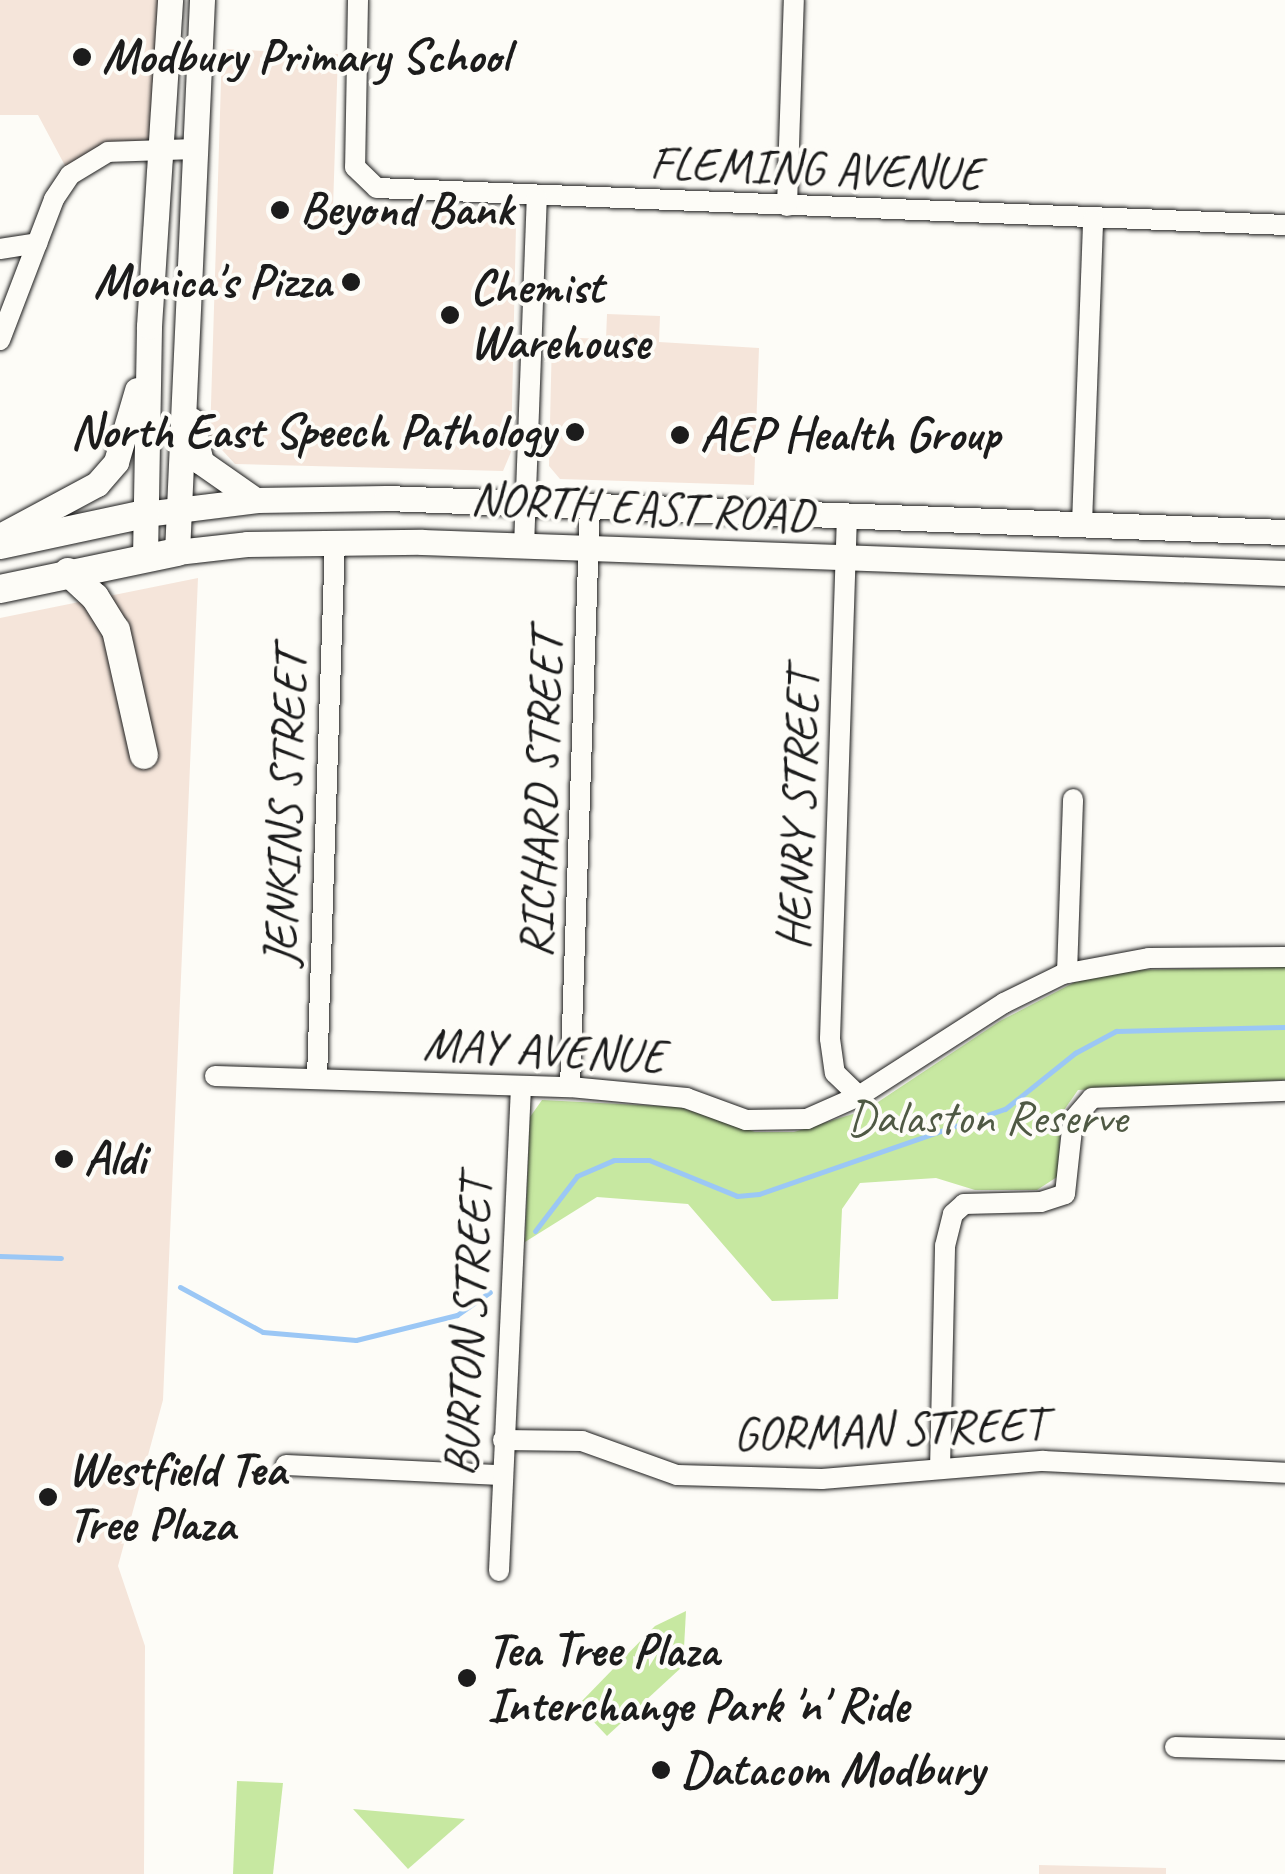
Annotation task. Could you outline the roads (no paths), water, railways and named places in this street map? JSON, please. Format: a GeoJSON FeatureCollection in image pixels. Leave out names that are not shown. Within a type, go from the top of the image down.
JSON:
{"type":"FeatureCollection","features":[{"type":"Feature","properties":{"kind":"highway","name":"NORTH EAST ROAD"},"geometry":{"type":"LineString","coordinates":[[0,545],[145,514]]}},
{"type":"Feature","properties":{"kind":"highway","name":"NORTH EAST ROAD"},"geometry":{"type":"LineString","coordinates":[[0,588],[178,552]]}},
{"type":"Feature","properties":{"kind":"highway"},"geometry":{"type":"LineString","coordinates":[[68,572],[95,597],[116,630],[144,756]]}},
{"type":"Feature","properties":{"kind":"main road"},"geometry":{"type":"LineString","coordinates":[[145,557],[148,348],[157,148],[170,0]]}},
{"type":"Feature","properties":{"kind":"main road"},"geometry":{"type":"LineString","coordinates":[[178,552],[182,360],[202,0]]}},
{"type":"Feature","properties":{"kind":"main road"},"geometry":{"type":"LineString","coordinates":[[0,536],[80,496],[116,462],[148,348]]}},
{"type":"Feature","properties":{"kind":"main road"},"geometry":{"type":"LineString","coordinates":[[182,360],[201,462],[258,500]]}},
{"type":"Feature","properties":{"kind":"main road","name":"NORTH EAST ROAD"},"geometry":{"type":"LineString","coordinates":[[145,514],[258,500],[525,504],[1285,532]]}},
{"type":"Feature","properties":{"kind":"main road","name":"NORTH EAST ROAD"},"geometry":{"type":"LineString","coordinates":[[178,552],[334,540],[847,561],[1285,573]]}},
{"type":"Feature","properties":{"kind":"street","name":"FLEMING AVENUE"},"geometry":{"type":"LineString","coordinates":[[358,0],[355,167],[377,188],[538,198],[1285,225]]}},
{"type":"Feature","properties":{"kind":"street"},"geometry":{"type":"LineString","coordinates":[[787,206],[794,0]]}},
{"type":"Feature","properties":{"kind":"street"},"geometry":{"type":"LineString","coordinates":[[0,340],[54,199],[81,166],[108,152],[193,149]]}},
{"type":"Feature","properties":{"kind":"street"},"geometry":{"type":"LineString","coordinates":[[524,547],[538,198]]}},
{"type":"Feature","properties":{"kind":"street"},"geometry":{"type":"LineString","coordinates":[[1082,524],[1093,219]]}},
{"type":"Feature","properties":{"kind":"street"},"geometry":{"type":"LineString","coordinates":[[0,248],[38,243]]}},
{"type":"Feature","properties":{"kind":"street","name":"RICHARD STREET"},"geometry":{"type":"LineString","coordinates":[[570,1087],[590,506]]}},
{"type":"Feature","properties":{"kind":"street","name":"HENRY STREET"},"geometry":{"type":"LineString","coordinates":[[847,516],[830,1039],[835,1073],[859,1096]]}},
{"type":"Feature","properties":{"kind":"street","name":"JENKINS STREET"},"geometry":{"type":"LineString","coordinates":[[317,1078],[334,540]]}},
{"type":"Feature","properties":{"kind":"street"},"geometry":{"type":"LineString","coordinates":[[1068,972],[1073,799]]}},
{"type":"Feature","properties":{"kind":"street","name":"MAY AVENUE"},"geometry":{"type":"LineString","coordinates":[[216,1076],[570,1087],[686,1098],[746,1120],[808,1119],[859,1096],[1004,1002],[1068,972],[1149,958],[1285,957]]}},
{"type":"Feature","properties":{"kind":"street","name":"BURTON STREET"},"geometry":{"type":"LineString","coordinates":[[499,1571],[520,1086]]}},
{"type":"Feature","properties":{"kind":"street"},"geometry":{"type":"LineString","coordinates":[[940,1469],[945,1246],[953,1214],[964,1204],[1054,1201],[1064,1194],[1073,1120],[1092,1098],[1285,1091]]}},
{"type":"Feature","properties":{"kind":"street","name":"GORMAN STREET"},"geometry":{"type":"LineString","coordinates":[[503,1440],[582,1441],[677,1474],[822,1480],[1043,1461],[1285,1473]]}},
{"type":"Feature","properties":{"kind":"street"},"geometry":{"type":"LineString","coordinates":[[286,1466],[501,1475]]}},
{"type":"Feature","properties":{"kind":"street"},"geometry":{"type":"LineString","coordinates":[[1175,1747],[1285,1750]]}},
{"type":"Feature","properties":{"kind":"waterway"},"geometry":{"type":"LineString","coordinates":[[535,1231],[577,1176],[614,1160],[649,1160],[737,1196],[759,1194],[1005,1109],[1075,1053],[1116,1031],[1285,1027]]}},
{"type":"Feature","properties":{"kind":"waterway"},"geometry":{"type":"LineString","coordinates":[[0,1256],[61,1258]]}},
{"type":"Feature","properties":{"kind":"waterway"},"geometry":{"type":"LineString","coordinates":[[180,1287],[263,1332],[356,1340],[457,1315],[490,1292]]}},
{"type":"Feature","properties":{"kind":"place","name":"Modbury Primary School"},"geometry":{"type":"Point","coordinates":[82,57]}},
{"type":"Feature","properties":{"kind":"place","name":"Beyond Bank"},"geometry":{"type":"Point","coordinates":[280,210]}},
{"type":"Feature","properties":{"kind":"place","name":"Monica's Pizza"},"geometry":{"type":"Point","coordinates":[351,282]}},
{"type":"Feature","properties":{"kind":"place","name":"Chemist Warehouse"},"geometry":{"type":"Point","coordinates":[450,315]}},
{"type":"Feature","properties":{"kind":"place","name":"North East Speech Pathology"},"geometry":{"type":"Point","coordinates":[575,432]}},
{"type":"Feature","properties":{"kind":"place","name":"AEP Health Group"},"geometry":{"type":"Point","coordinates":[680,435]}},
{"type":"Feature","properties":{"kind":"place","name":"Aldi"},"geometry":{"type":"Point","coordinates":[64,1159]}},
{"type":"Feature","properties":{"kind":"place","name":"Westfield Tea Tree Plaza"},"geometry":{"type":"Point","coordinates":[48,1497]}},
{"type":"Feature","properties":{"kind":"place","name":"Tea Tree Plaza Interchange Park 'n' Ride"},"geometry":{"type":"Point","coordinates":[467,1678]}},
{"type":"Feature","properties":{"kind":"place","name":"Datacom Modbury"},"geometry":{"type":"Point","coordinates":[661,1770]}},
{"type":"Feature","properties":{"kind":"park label","name":"Dalaston Reserve"},"geometry":{"type":"Point","coordinates":[987,1118]}}]}
